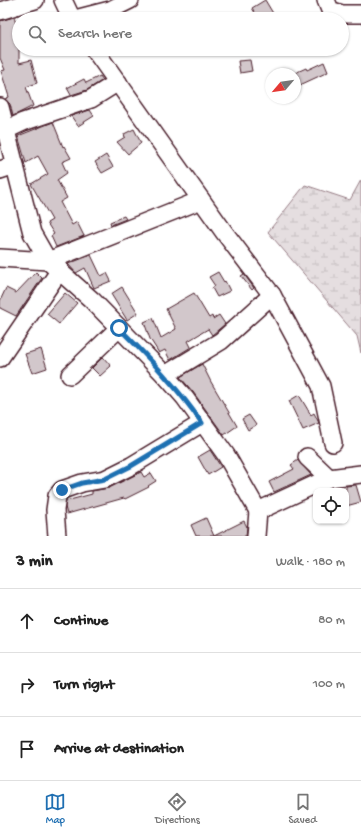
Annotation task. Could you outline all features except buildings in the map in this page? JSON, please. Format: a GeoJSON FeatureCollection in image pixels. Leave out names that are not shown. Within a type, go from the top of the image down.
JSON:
{"type":"FeatureCollection","features":[{"type":"Feature","properties":{"kind":"street"},"geometry":{"type":"LineString","coordinates":[[0,10],[35,0]]}},
{"type":"Feature","properties":{"kind":"street"},"geometry":{"type":"LineString","coordinates":[[63,0],[69,12]]}},
{"type":"Feature","properties":{"kind":"street"},"geometry":{"type":"LineString","coordinates":[[102,12],[110,10],[130,0]]}},
{"type":"Feature","properties":{"kind":"street"},"geometry":{"type":"LineString","coordinates":[[326,0],[330,10],[336,12]]}},
{"type":"Feature","properties":{"kind":"street"},"geometry":{"type":"LineString","coordinates":[[349,14],[361,14]]}},
{"type":"Feature","properties":{"kind":"street"},"geometry":{"type":"LineString","coordinates":[[99,56],[201,200],[272,295],[321,386],[333,443]]}},
{"type":"Feature","properties":{"kind":"street"},"geometry":{"type":"LineString","coordinates":[[6,130],[23,122],[91,99],[118,82]]}},
{"type":"Feature","properties":{"kind":"street"},"geometry":{"type":"LineString","coordinates":[[0,107],[6,130],[8,168],[32,233],[54,265],[92,300],[165,375],[185,398],[226,455],[258,511],[256,536]]}},
{"type":"Feature","properties":{"kind":"street"},"geometry":{"type":"LineString","coordinates":[[0,258],[54,265],[201,200]]}},
{"type":"Feature","properties":{"kind":"street"},"geometry":{"type":"LineString","coordinates":[[0,358],[54,265]]}},
{"type":"Feature","properties":{"kind":"street"},"geometry":{"type":"LineString","coordinates":[[165,375],[221,341],[272,295]]}},
{"type":"Feature","properties":{"kind":"street"},"geometry":{"type":"LineString","coordinates":[[70,375],[119,328]]}},
{"type":"Feature","properties":{"kind":"street"},"geometry":{"type":"LineString","coordinates":[[57,536],[55,510],[57,496],[62,490],[82,483],[105,479],[131,466],[202,423]]}},
{"type":"Feature","properties":{"kind":"street"},"geometry":{"type":"LineString","coordinates":[[307,457],[329,478]]}},
{"type":"Feature","properties":{"kind":"street"},"geometry":{"type":"LineString","coordinates":[[258,511],[329,478],[361,474]]}},
{"type":"Feature","properties":{"kind":"green space"},"geometry":{"type":"Polygon","coordinates":[[[361,180],[361,353],[357,336],[268,232],[305,185],[350,200],[361,180]]]}},
{"type":"Feature","properties":{"kind":"route"},"geometry":{"type":"LineString","coordinates":[[62,490],[82,483],[105,479],[131,466],[202,423],[185,398],[165,375],[119,328]]}}]}
